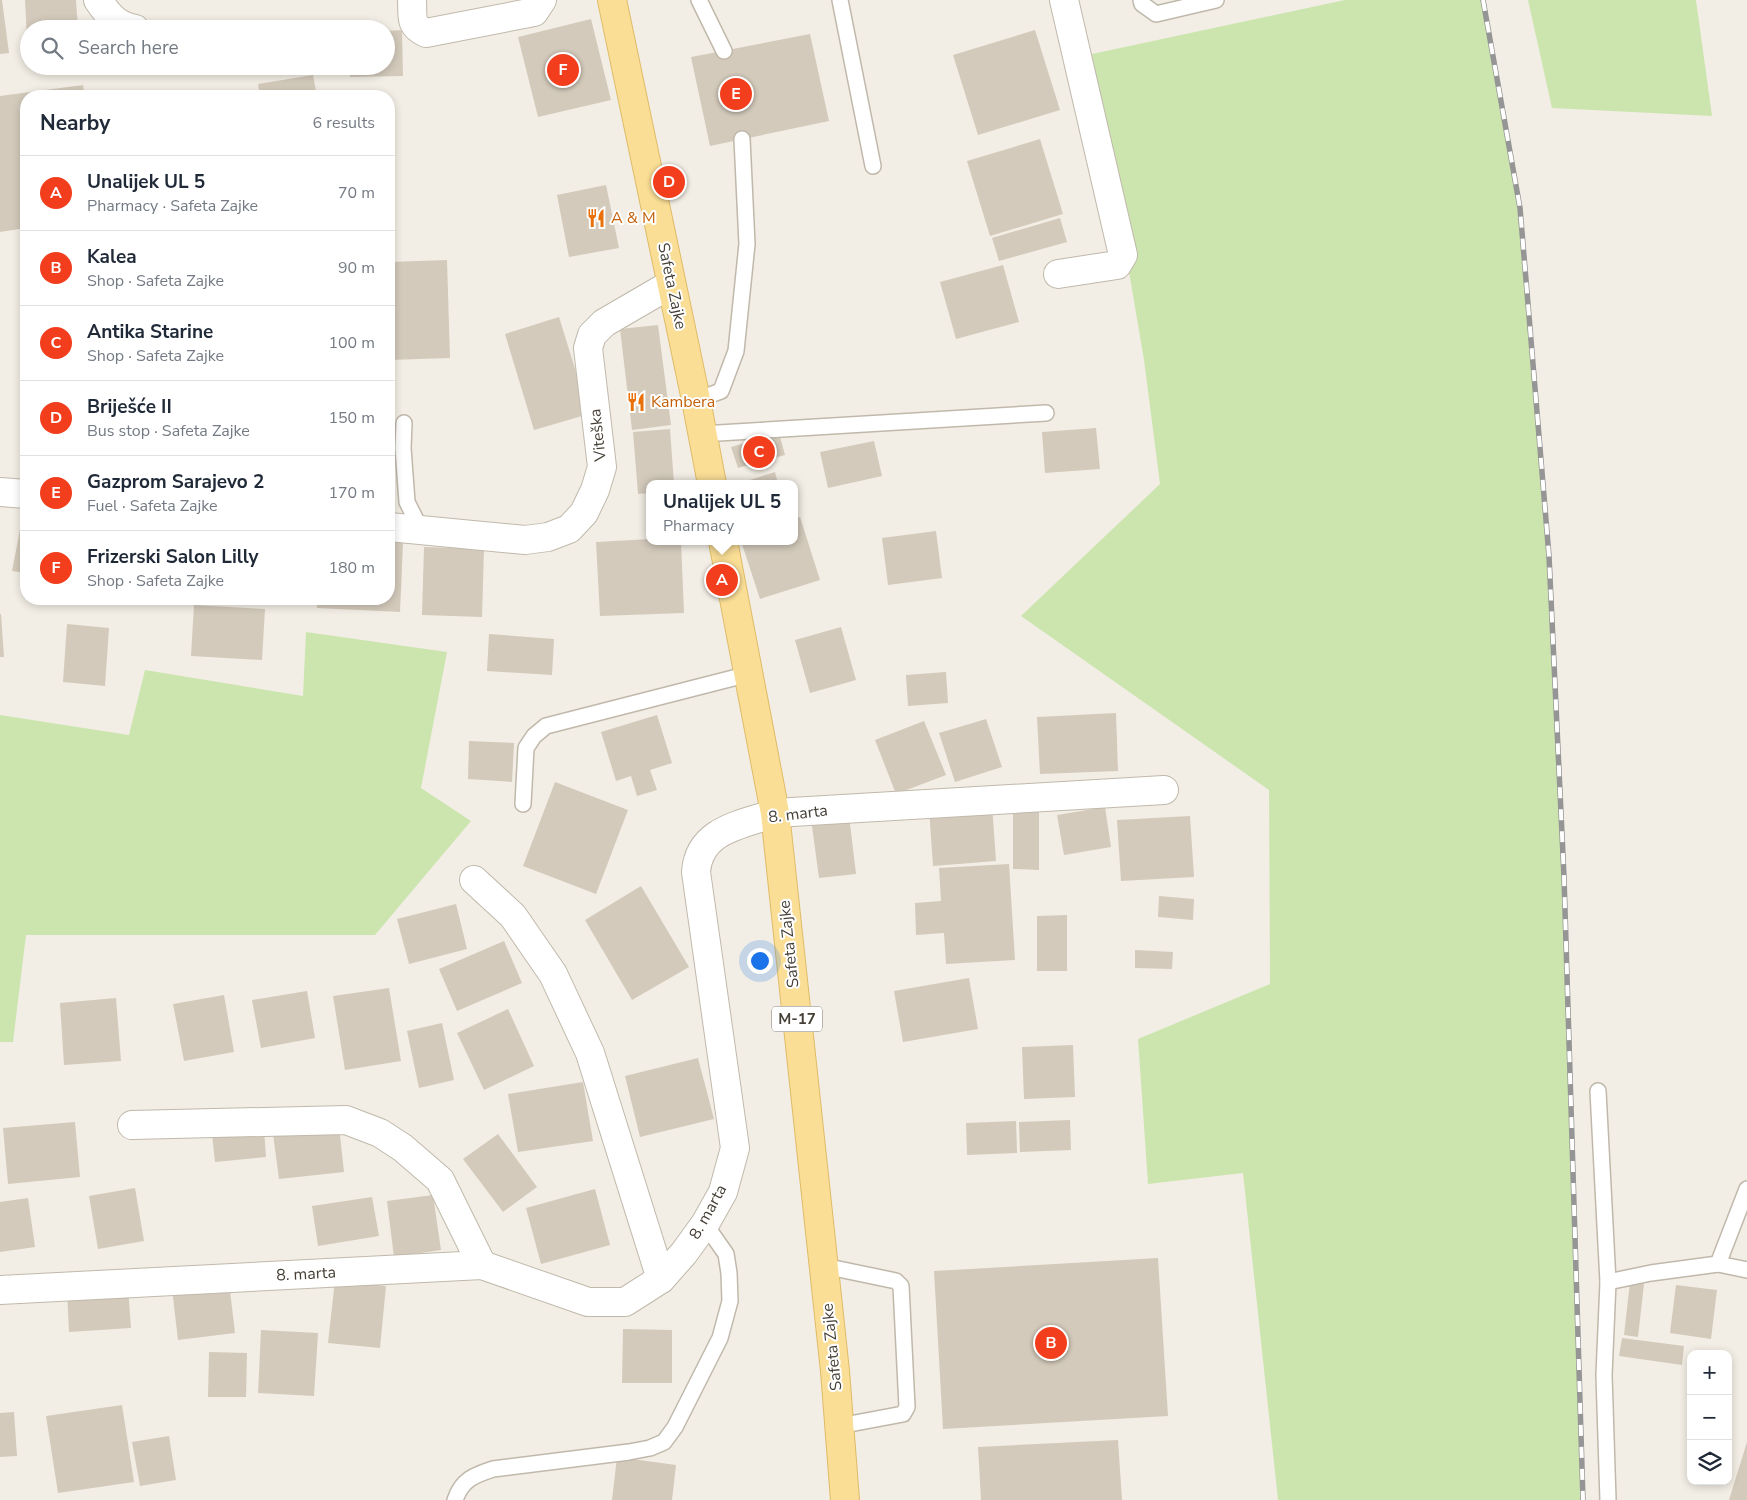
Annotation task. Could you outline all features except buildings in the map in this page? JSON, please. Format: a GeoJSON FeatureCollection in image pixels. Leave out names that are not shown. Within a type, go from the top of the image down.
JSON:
{"type":"FeatureCollection","features":[{"type":"Feature","properties":{"kind":"main road","name":"Safeta Zajke"},"geometry":{"type":"LineString","coordinates":[[612,0],[711,480]]}},
{"type":"Feature","properties":{"kind":"main road","name":"Safeta Zajke"},"geometry":{"type":"LineString","coordinates":[[724,545],[775,813],[824,1266],[845,1500]]}},
{"type":"Feature","properties":{"kind":"street"},"geometry":{"type":"LineString","coordinates":[[98,0],[106,13],[115,20]]}},
{"type":"Feature","properties":{"kind":"street"},"geometry":{"type":"LineString","coordinates":[[412,0],[413,24],[417,29],[426,33],[534,12],[542,0]]}},
{"type":"Feature","properties":{"kind":"street"},"geometry":{"type":"LineString","coordinates":[[1058,274],[1117,265],[1123,255],[1064,0]]}},
{"type":"Feature","properties":{"kind":"street","name":"Viteška"},"geometry":{"type":"LineString","coordinates":[[395,528],[525,540],[548,537],[569,529],[584,513],[595,490],[602,467],[588,348],[592,335],[604,323],[671,284]]}},
{"type":"Feature","properties":{"kind":"street"},"geometry":{"type":"LineString","coordinates":[[0,492],[20,494]]}},
{"type":"Feature","properties":{"kind":"street","name":"8. marta"},"geometry":{"type":"LineString","coordinates":[[0,1290],[482,1265],[588,1302],[624,1302],[661,1279],[684,1253],[705,1224],[723,1192],[735,1148],[696,872],[697,860],[701,849],[709,840],[720,833],[775,813],[1164,790]]}},
{"type":"Feature","properties":{"kind":"street"},"geometry":{"type":"LineString","coordinates":[[474,880],[513,916],[557,982],[590,1053],[661,1279]]}},
{"type":"Feature","properties":{"kind":"street"},"geometry":{"type":"LineString","coordinates":[[132,1125],[346,1120],[387,1138],[440,1180],[482,1265]]}},
{"type":"Feature","properties":{"kind":"lane"},"geometry":{"type":"LineString","coordinates":[[698,0],[724,51]]}},
{"type":"Feature","properties":{"kind":"lane"},"geometry":{"type":"LineString","coordinates":[[840,0],[873,166]]}},
{"type":"Feature","properties":{"kind":"lane"},"geometry":{"type":"LineString","coordinates":[[1141,0],[1142,4],[1156,14],[1216,0]]}},
{"type":"Feature","properties":{"kind":"lane"},"geometry":{"type":"LineString","coordinates":[[696,400],[721,391],[736,351],[747,244],[742,139]]}},
{"type":"Feature","properties":{"kind":"lane"},"geometry":{"type":"LineString","coordinates":[[702,434],[1046,412]]}},
{"type":"Feature","properties":{"kind":"lane"},"geometry":{"type":"LineString","coordinates":[[404,423],[403,448],[407,502],[421,530]]}},
{"type":"Feature","properties":{"kind":"lane"},"geometry":{"type":"LineString","coordinates":[[523,804],[526,748],[534,736],[546,726],[749,674]]}},
{"type":"Feature","properties":{"kind":"lane"},"geometry":{"type":"LineString","coordinates":[[1598,1091],[1608,1282],[1604,1375],[1608,1500]]}},
{"type":"Feature","properties":{"kind":"lane"},"geometry":{"type":"LineString","coordinates":[[1718,1264],[1747,1190]]}},
{"type":"Feature","properties":{"kind":"lane"},"geometry":{"type":"LineString","coordinates":[[455,1500],[458,1489],[475,1475],[493,1469],[629,1452],[650,1448],[664,1442],[675,1427],[720,1338],[730,1301],[726,1254],[705,1224]]}},
{"type":"Feature","properties":{"kind":"lane"},"geometry":{"type":"LineString","coordinates":[[1608,1282],[1718,1264],[1747,1270]]}},
{"type":"Feature","properties":{"kind":"lane"},"geometry":{"type":"LineString","coordinates":[[824,1266],[896,1280],[901,1286],[908,1407],[903,1414],[839,1426]]}},
{"type":"Feature","properties":{"kind":"green space"},"geometry":{"type":"Polygon","coordinates":[[[1345,0],[1482,0],[1520,208],[1549,556],[1564,877],[1583,1500],[1278,1500],[1243,1173],[1148,1184],[1138,1039],[1270,984],[1269,790],[1021,616],[1160,484],[1144,360],[1092,54],[1345,0]]]}},
{"type":"Feature","properties":{"kind":"green space"},"geometry":{"type":"Polygon","coordinates":[[[1528,0],[1696,0],[1712,116],[1552,108],[1528,0]]]}},
{"type":"Feature","properties":{"kind":"green space"},"geometry":{"type":"Polygon","coordinates":[[[306,632],[447,652],[421,788],[471,821],[375,935],[26,935],[13,1042],[0,1042],[0,715],[129,735],[145,670],[303,696],[306,632]]]}},
{"type":"Feature","properties":{"kind":"railway"},"geometry":{"type":"LineString","coordinates":[[1483,0],[1520,208],[1549,556],[1564,877],[1583,1500]]}},
{"type":"Feature","properties":{"kind":"place","name":"Frizerski Salon Lilly"},"geometry":{"type":"Point","coordinates":[563,70]}},
{"type":"Feature","properties":{"kind":"place","name":"Gazprom Sarajevo 2"},"geometry":{"type":"Point","coordinates":[736,94]}},
{"type":"Feature","properties":{"kind":"place","name":"Briješće II"},"geometry":{"type":"Point","coordinates":[669,182]}},
{"type":"Feature","properties":{"kind":"place","name":"A & M"},"geometry":{"type":"Point","coordinates":[596,218]}},
{"type":"Feature","properties":{"kind":"place","name":"Kambera"},"geometry":{"type":"Point","coordinates":[636,402]}},
{"type":"Feature","properties":{"kind":"place","name":"Antika Starine"},"geometry":{"type":"Point","coordinates":[759,452]}},
{"type":"Feature","properties":{"kind":"place","name":"Unalijek UL 5"},"geometry":{"type":"Point","coordinates":[722,580]}},
{"type":"Feature","properties":{"kind":"place","name":"Kalea"},"geometry":{"type":"Point","coordinates":[1051,1343]}}]}
